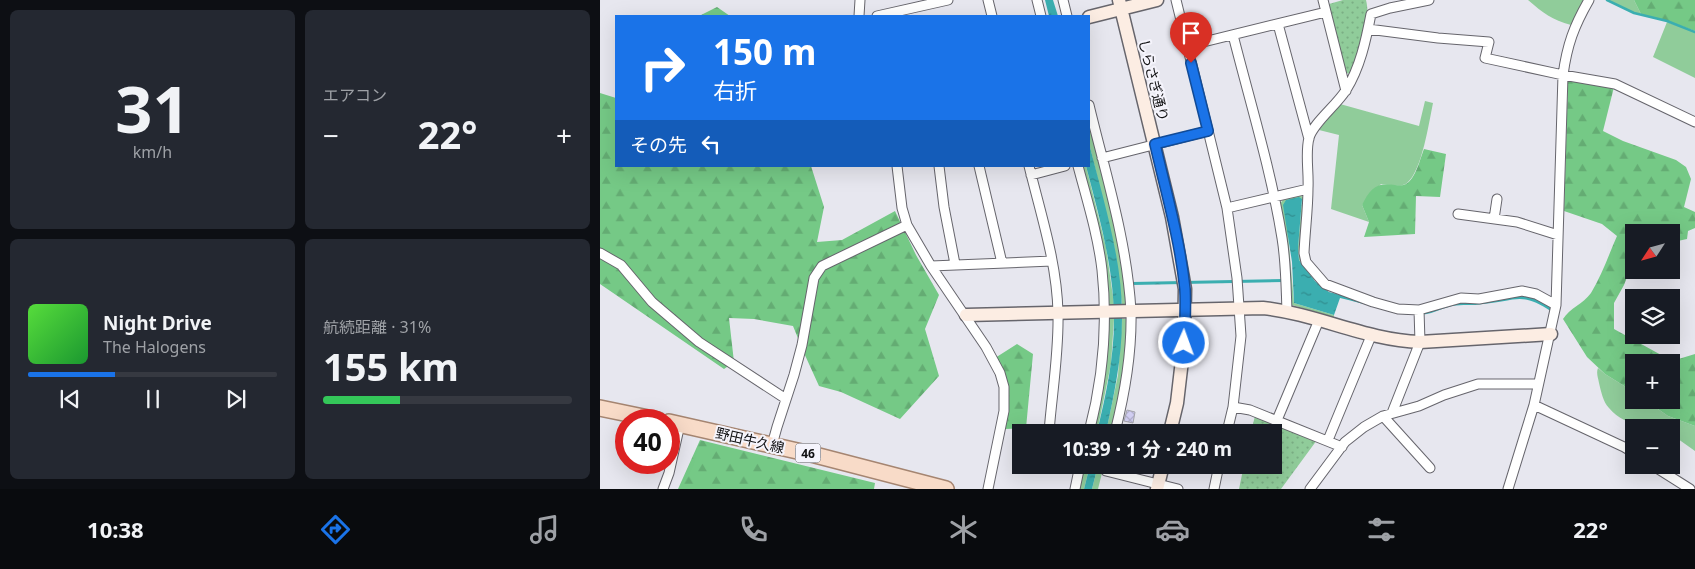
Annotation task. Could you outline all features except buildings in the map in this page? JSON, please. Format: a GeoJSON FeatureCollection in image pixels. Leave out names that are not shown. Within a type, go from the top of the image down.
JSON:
{"type":"FeatureCollection","features":[{"type":"Feature","properties":{"kind":"main road"},"geometry":{"type":"LineString","coordinates":[[600,408],[615,412]]}},
{"type":"Feature","properties":{"kind":"main road","name":"野田牛久線"},"geometry":{"type":"LineString","coordinates":[[680,424],[850,463],[946,489]]}},
{"type":"Feature","properties":{"kind":"street"},"geometry":{"type":"LineString","coordinates":[[859,15],[860,0]]}},
{"type":"Feature","properties":{"kind":"street"},"geometry":{"type":"LineString","coordinates":[[881,15],[948,0]]}},
{"type":"Feature","properties":{"kind":"street"},"geometry":{"type":"LineString","coordinates":[[988,0],[992,15]]}},
{"type":"Feature","properties":{"kind":"street"},"geometry":{"type":"LineString","coordinates":[[1037,0],[1040,15]]}},
{"type":"Feature","properties":{"kind":"street"},"geometry":{"type":"LineString","coordinates":[[1063,0],[1067,15]]}},
{"type":"Feature","properties":{"kind":"street"},"geometry":{"type":"LineString","coordinates":[[1090,17],[1120,4],[1157,0]]}},
{"type":"Feature","properties":{"kind":"street"},"geometry":{"type":"LineString","coordinates":[[1176,0],[1227,208],[1237,278],[1241,336],[1233,407],[1229,424]]}},
{"type":"Feature","properties":{"kind":"street"},"geometry":{"type":"LineString","coordinates":[[1323,0],[1346,91]]}},
{"type":"Feature","properties":{"kind":"street"},"geometry":{"type":"LineString","coordinates":[[1309,139],[1312,130],[1346,91],[1360,59],[1371,14],[1430,0]]}},
{"type":"Feature","properties":{"kind":"street"},"geometry":{"type":"LineString","coordinates":[[1508,489],[1534,406],[1556,305],[1563,75],[1575,25],[1589,0]]}},
{"type":"Feature","properties":{"kind":"street","name":"しらさぎ通り"},"geometry":{"type":"LineString","coordinates":[[1120,4],[1155,144],[1177,241],[1185,289],[1186,310],[1181,375],[1172,424]]}},
{"type":"Feature","properties":{"kind":"street"},"geometry":{"type":"LineString","coordinates":[[1187,46],[1326,12]]}},
{"type":"Feature","properties":{"kind":"street"},"geometry":{"type":"LineString","coordinates":[[1278,24],[1309,139],[1304,253],[1306,262],[1325,284],[1398,309],[1419,310],[1461,298],[1479,299],[1522,291],[1536,294],[1556,305]]}},
{"type":"Feature","properties":{"kind":"street"},"geometry":{"type":"LineString","coordinates":[[1368,29],[1489,42],[1484,58],[1614,84],[1695,122]]}},
{"type":"Feature","properties":{"kind":"street"},"geometry":{"type":"LineString","coordinates":[[1233,35],[1283,240],[1287,311]]}},
{"type":"Feature","properties":{"kind":"street"},"geometry":{"type":"LineString","coordinates":[[1090,109],[1126,265],[1130,342],[1127,377],[1118,424]]}},
{"type":"Feature","properties":{"kind":"street"},"geometry":{"type":"LineString","coordinates":[[1102,158],[1208,131]]}},
{"type":"Feature","properties":{"kind":"street"},"geometry":{"type":"LineString","coordinates":[[897,167],[902,208],[907,225],[931,266],[966,315],[994,361],[1004,387],[1004,411],[988,489]]}},
{"type":"Feature","properties":{"kind":"street"},"geometry":{"type":"LineString","coordinates":[[939,167],[944,207],[955,264]]}},
{"type":"Feature","properties":{"kind":"street"},"geometry":{"type":"LineString","coordinates":[[978,167],[1002,263]]}},
{"type":"Feature","properties":{"kind":"street"},"geometry":{"type":"LineString","coordinates":[[1050,424],[1058,342],[1058,313],[1052,261],[1030,171],[1058,167]]}},
{"type":"Feature","properties":{"kind":"street"},"geometry":{"type":"LineString","coordinates":[[1078,167],[1098,245],[1107,312],[1100,382],[1091,424]]}},
{"type":"Feature","properties":{"kind":"street"},"geometry":{"type":"LineString","coordinates":[[1227,208],[1308,189]]}},
{"type":"Feature","properties":{"kind":"street"},"geometry":{"type":"LineString","coordinates":[[1494,219],[1497,199]]}},
{"type":"Feature","properties":{"kind":"street"},"geometry":{"type":"LineString","coordinates":[[1458,214],[1518,222],[1558,235]]}},
{"type":"Feature","properties":{"kind":"street"},"geometry":{"type":"LineString","coordinates":[[772,445],[802,345],[814,278],[822,266],[907,225]]}},
{"type":"Feature","properties":{"kind":"street"},"geometry":{"type":"LineString","coordinates":[[600,253],[621,265],[652,302],[700,342],[786,399]]}},
{"type":"Feature","properties":{"kind":"street"},"geometry":{"type":"LineString","coordinates":[[931,266],[1052,261]]}},
{"type":"Feature","properties":{"kind":"street"},"geometry":{"type":"LineString","coordinates":[[966,315],[1263,308],[1287,311],[1394,341],[1420,342],[1551,334]]}},
{"type":"Feature","properties":{"kind":"street"},"geometry":{"type":"LineString","coordinates":[[1392,412],[1420,342],[1419,310]]}},
{"type":"Feature","properties":{"kind":"street"},"geometry":{"type":"LineString","coordinates":[[1277,420],[1319,320]]}},
{"type":"Feature","properties":{"kind":"street"},"geometry":{"type":"LineString","coordinates":[[1328,440],[1371,336]]}},
{"type":"Feature","properties":{"kind":"street"},"geometry":{"type":"LineString","coordinates":[[1310,489],[1342,446],[1364,427],[1383,416],[1419,406],[1444,395],[1478,384],[1538,384]]}},
{"type":"Feature","properties":{"kind":"street"},"geometry":{"type":"LineString","coordinates":[[1534,406],[1625,448]]}},
{"type":"Feature","properties":{"kind":"street"},"geometry":{"type":"LineString","coordinates":[[1233,407],[1250,410],[1342,446]]}},
{"type":"Feature","properties":{"kind":"street"},"geometry":{"type":"LineString","coordinates":[[1383,416],[1430,468]]}},
{"type":"Feature","properties":{"kind":"street"},"geometry":{"type":"LineString","coordinates":[[663,489],[669,474]]}},
{"type":"Feature","properties":{"kind":"street"},"geometry":{"type":"LineString","coordinates":[[1075,489],[1078,474]]}},
{"type":"Feature","properties":{"kind":"street"},"geometry":{"type":"LineString","coordinates":[[1116,474],[1158,487],[1178,489]]}},
{"type":"Feature","properties":{"kind":"street"},"geometry":{"type":"LineString","coordinates":[[1158,487],[1161,474]]}},
{"type":"Feature","properties":{"kind":"street"},"geometry":{"type":"LineString","coordinates":[[1214,489],[1217,474]]}},
{"type":"Feature","properties":{"kind":"street"},"geometry":{"type":"LineString","coordinates":[[1666,474],[1690,489]]}},
{"type":"Feature","properties":{"kind":"green space"},"geometry":{"type":"Polygon","coordinates":[[[1343,0],[1366,0],[1367,9],[1366,28],[1351,74],[1346,73],[1329,4],[1343,0]]]}},
{"type":"Feature","properties":{"kind":"green space"},"geometry":{"type":"Polygon","coordinates":[[[1528,0],[1585,0],[1571,25],[1548,16],[1528,0]]]}},
{"type":"Feature","properties":{"kind":"green space"},"geometry":{"type":"Polygon","coordinates":[[[1608,0],[1634,0],[1641,14],[1632,12],[1608,0]]]}},
{"type":"Feature","properties":{"kind":"green space"},"geometry":{"type":"Polygon","coordinates":[[[1634,0],[1695,0],[1695,31],[1641,14],[1634,0]]]}},
{"type":"Feature","properties":{"kind":"green space"},"geometry":{"type":"Polygon","coordinates":[[[717,7],[729,15],[701,15],[717,7]]]}},
{"type":"Feature","properties":{"kind":"green space"},"geometry":{"type":"Polygon","coordinates":[[[1667,22],[1695,32],[1695,78],[1653,57],[1667,22]]]}},
{"type":"Feature","properties":{"kind":"green space"},"geometry":{"type":"Polygon","coordinates":[[[1570,80],[1614,87],[1603,131],[1623,141],[1676,160],[1686,167],[1691,179],[1684,207],[1695,212],[1695,228],[1688,231],[1687,239],[1680,240],[1680,224],[1625,224],[1626,279],[1614,303],[1614,329],[1625,335],[1625,344],[1641,344],[1659,354],[1625,354],[1625,386],[1605,374],[1587,357],[1563,319],[1591,293],[1617,236],[1602,224],[1564,211],[1568,82],[1570,80]]]}},
{"type":"Feature","properties":{"kind":"green space"},"geometry":{"type":"Polygon","coordinates":[[[600,93],[615,98],[615,167],[811,167],[824,207],[817,242],[842,240],[895,211],[916,255],[939,295],[925,329],[939,376],[900,419],[841,392],[819,386],[793,326],[754,319],[729,318],[734,362],[724,369],[600,284],[600,93]]]}},
{"type":"Feature","properties":{"kind":"green space"},"geometry":{"type":"Polygon","coordinates":[[[1425,101],[1433,103],[1427,133],[1417,168],[1407,183],[1398,186],[1381,184],[1362,205],[1369,222],[1331,209],[1339,135],[1319,130],[1340,104],[1419,126],[1425,101]]]}},
{"type":"Feature","properties":{"kind":"green space"},"geometry":{"type":"Polygon","coordinates":[[[1090,123],[1121,252],[1127,304],[1122,304],[1114,246],[1090,147],[1090,123]]]}},
{"type":"Feature","properties":{"kind":"green space"},"geometry":{"type":"Polygon","coordinates":[[[1424,149],[1446,154],[1440,197],[1416,196],[1415,234],[1364,237],[1369,222],[1362,205],[1368,195],[1378,186],[1406,184],[1415,173],[1424,149]]]}},
{"type":"Feature","properties":{"kind":"green space"},"geometry":{"type":"Polygon","coordinates":[[[1082,167],[1086,167],[1106,247],[1114,304],[1108,304],[1082,167]]]}},
{"type":"Feature","properties":{"kind":"green space"},"geometry":{"type":"Polygon","coordinates":[[[1299,194],[1304,198],[1300,248],[1317,279],[1354,298],[1323,289],[1299,260],[1298,247],[1302,199],[1288,234],[1294,303],[1334,315],[1334,317],[1292,305],[1290,270],[1280,204],[1284,198],[1299,194]]]}},
{"type":"Feature","properties":{"kind":"green space"},"geometry":{"type":"Polygon","coordinates":[[[1108,319],[1114,319],[1111,364],[1099,424],[1093,424],[1108,319]]]}},
{"type":"Feature","properties":{"kind":"green space"},"geometry":{"type":"Polygon","coordinates":[[[1122,319],[1127,319],[1122,376],[1117,404],[1113,424],[1108,424],[1118,375],[1122,319]]]}},
{"type":"Feature","properties":{"kind":"green space"},"geometry":{"type":"Polygon","coordinates":[[[1017,344],[1033,354],[1026,424],[1012,424],[1012,429],[1005,429],[1006,415],[995,358],[1017,344]]]}},
{"type":"Feature","properties":{"kind":"green space"},"geometry":{"type":"Polygon","coordinates":[[[1695,354],[1695,426],[1668,416],[1658,409],[1680,409],[1680,359],[1695,354]]]}},
{"type":"Feature","properties":{"kind":"green space"},"geometry":{"type":"Polygon","coordinates":[[[1598,368],[1625,386],[1625,409],[1658,409],[1676,419],[1625,420],[1619,417],[1607,406],[1602,396],[1597,372],[1598,368]]]}},
{"type":"Feature","properties":{"kind":"green space"},"geometry":{"type":"Polygon","coordinates":[[[1255,416],[1276,424],[1253,424],[1255,416]]]}},
{"type":"Feature","properties":{"kind":"green space"},"geometry":{"type":"Polygon","coordinates":[[[1680,420],[1695,426],[1695,451],[1680,440],[1680,420]]]}},
{"type":"Feature","properties":{"kind":"green space"},"geometry":{"type":"Polygon","coordinates":[[[1282,426],[1317,440],[1281,489],[1239,489],[1242,474],[1282,474],[1282,426]]]}},
{"type":"Feature","properties":{"kind":"green space"},"geometry":{"type":"Polygon","coordinates":[[[700,440],[875,483],[874,489],[678,489],[700,440]]]}},
{"type":"Feature","properties":{"kind":"green space"},"geometry":{"type":"Polygon","coordinates":[[[1083,474],[1088,474],[1084,489],[1079,489],[1083,474]]]}},
{"type":"Feature","properties":{"kind":"green space"},"geometry":{"type":"Polygon","coordinates":[[[1096,474],[1102,474],[1098,489],[1092,489],[1096,474]]]}},
{"type":"Feature","properties":{"kind":"water"},"geometry":{"type":"Polygon","coordinates":[[[1045,0],[1053,0],[1058,15],[1049,15],[1045,0]]]}},
{"type":"Feature","properties":{"kind":"water"},"geometry":{"type":"Polygon","coordinates":[[[1090,147],[1116,252],[1122,319],[1119,362],[1108,424],[1099,424],[1111,362],[1114,334],[1113,301],[1105,242],[1086,167],[1090,167],[1090,147]]]}},
{"type":"Feature","properties":{"kind":"water"},"geometry":{"type":"Polygon","coordinates":[[[1299,197],[1302,199],[1298,248],[1299,260],[1315,281],[1329,292],[1399,310],[1525,295],[1541,301],[1553,309],[1552,312],[1526,299],[1479,305],[1452,306],[1420,315],[1396,313],[1340,298],[1334,315],[1294,303],[1292,262],[1283,205],[1286,200],[1299,197]]]}},
{"type":"Feature","properties":{"kind":"water"},"geometry":{"type":"Polygon","coordinates":[[[1283,279],[1283,282],[1132,285],[1132,282],[1283,279]]]}},
{"type":"Feature","properties":{"kind":"water"},"geometry":{"type":"Polygon","coordinates":[[[1088,474],[1096,474],[1092,489],[1084,489],[1088,474]]]}},
{"type":"Feature","properties":{"kind":"waterway"},"geometry":{"type":"LineString","coordinates":[[1607,0],[1634,13],[1667,21],[1695,32]]}},
{"type":"Feature","properties":{"kind":"route"},"geometry":{"type":"LineString","coordinates":[[1184,343],[1186,310],[1182,266],[1155,144],[1208,131],[1191,63]]}}]}
